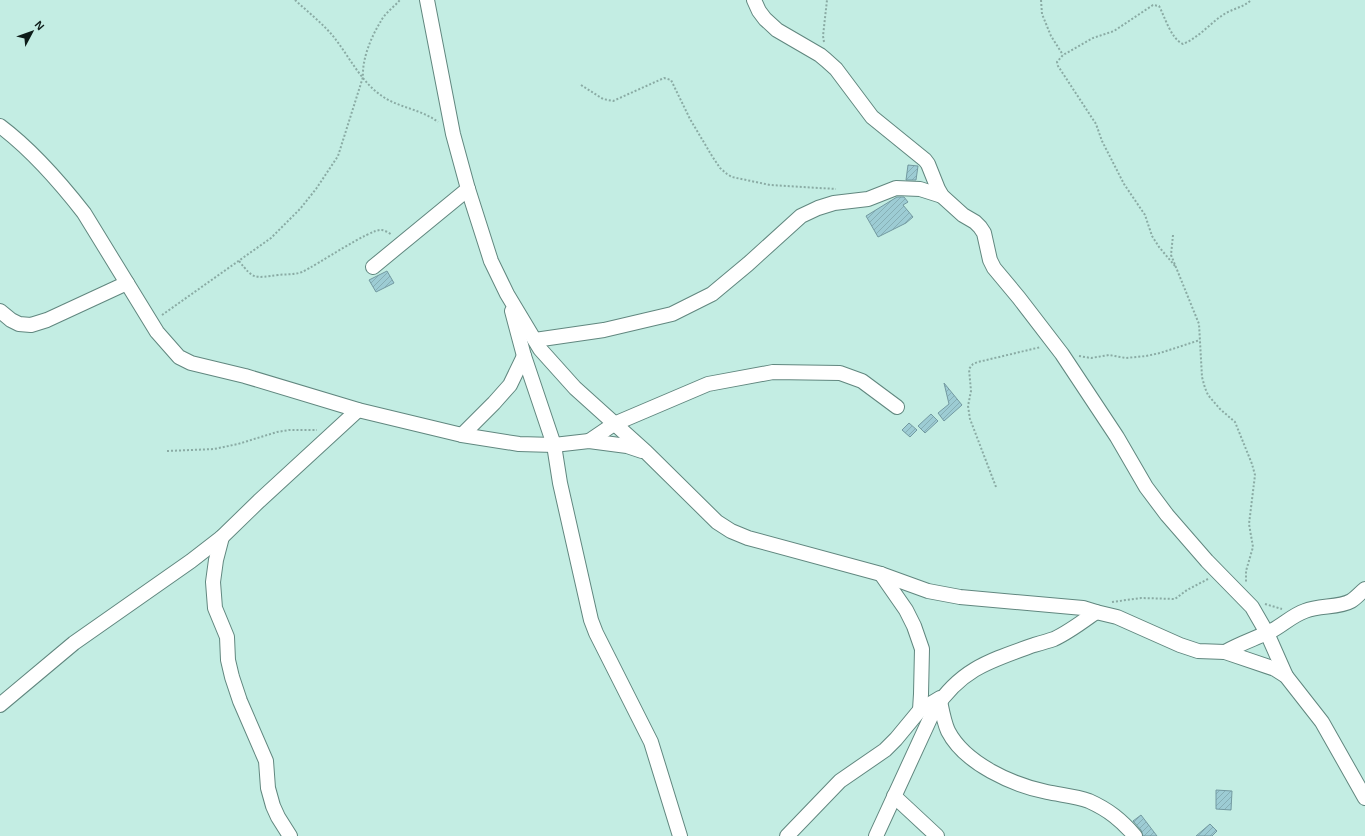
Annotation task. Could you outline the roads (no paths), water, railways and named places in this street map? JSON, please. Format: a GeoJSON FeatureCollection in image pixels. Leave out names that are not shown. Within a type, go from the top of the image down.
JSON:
{"type":"FeatureCollection","features":[{"type":"Feature","properties":{"kind":"street"},"geometry":{"type":"LineString","coordinates":[[427,0],[453,134],[468,189],[491,261],[507,294],[540,349],[575,388],[646,452],[717,522],[731,531],[748,538],[881,574],[928,591],[960,597],[1083,608],[1117,617],[1180,645],[1198,651],[1225,652],[1275,669],[1286,676]]}},
{"type":"Feature","properties":{"kind":"street"},"geometry":{"type":"LineString","coordinates":[[754,0],[765,19],[777,30],[820,55],[836,69],[872,117],[925,160],[942,196],[963,215],[975,222],[980,227],[984,233],[990,260],[994,268],[1059,351],[1117,437],[1146,487],[1167,515],[1219,574],[1252,607],[1267,633],[1286,676],[1322,722],[1365,798]]}},
{"type":"Feature","properties":{"kind":"street"},"geometry":{"type":"LineString","coordinates":[[0,126],[13,136],[40,162],[70,195],[84,213],[151,322],[170,348],[179,357],[190,363],[245,376],[358,410],[462,435],[519,444],[554,445],[589,441],[627,446],[646,452]]}},
{"type":"Feature","properties":{"kind":"street"},"geometry":{"type":"LineString","coordinates":[[534,340],[604,330],[672,314],[712,294],[801,216],[808,212],[834,203],[868,199],[896,188],[920,189],[942,196]]}},
{"type":"Feature","properties":{"kind":"street"},"geometry":{"type":"LineString","coordinates":[[373,267],[468,189]]}},
{"type":"Feature","properties":{"kind":"street"},"geometry":{"type":"LineString","coordinates":[[0,311],[11,320],[19,324],[31,325],[47,320],[127,283]]}},
{"type":"Feature","properties":{"kind":"street"},"geometry":{"type":"LineString","coordinates":[[507,294],[524,356],[554,445],[560,483],[596,634],[651,742],[680,836]]}},
{"type":"Feature","properties":{"kind":"street"},"geometry":{"type":"LineString","coordinates":[[462,435],[510,385],[524,356]]}},
{"type":"Feature","properties":{"kind":"street"},"geometry":{"type":"LineString","coordinates":[[589,441],[614,424],[708,384],[774,372],[840,373],[862,381],[897,407]]}},
{"type":"Feature","properties":{"kind":"street"},"geometry":{"type":"LineString","coordinates":[[0,705],[74,643],[191,561],[222,537],[258,501],[358,410]]}},
{"type":"Feature","properties":{"kind":"street"},"geometry":{"type":"LineString","coordinates":[[222,537],[216,560],[213,582],[215,608],[227,637],[228,660],[232,677],[240,701],[266,761],[268,788],[273,806],[290,836]]}},
{"type":"Feature","properties":{"kind":"street"},"geometry":{"type":"LineString","coordinates":[[881,574],[906,610],[914,626],[922,649],[922,694],[920,710]]}},
{"type":"Feature","properties":{"kind":"street"},"geometry":{"type":"LineString","coordinates":[[1350,602],[1365,589]]}},
{"type":"Feature","properties":{"kind":"street"},"geometry":{"type":"LineString","coordinates":[[1225,652],[1239,644],[1267,633],[1303,611],[1316,607],[1350,602],[1365,603]]}},
{"type":"Feature","properties":{"kind":"street"},"geometry":{"type":"LineString","coordinates":[[876,836],[934,710],[955,683],[988,662],[1054,639],[1069,631],[1096,612]]}},
{"type":"Feature","properties":{"kind":"street"},"geometry":{"type":"LineString","coordinates":[[787,836],[840,781],[890,745],[920,710],[942,699]]}},
{"type":"Feature","properties":{"kind":"street"},"geometry":{"type":"LineString","coordinates":[[942,699],[948,731],[959,747],[972,759],[1015,783],[1032,789],[1089,801],[1116,815],[1128,833]]}},
{"type":"Feature","properties":{"kind":"street"},"geometry":{"type":"LineString","coordinates":[[894,796],[937,836]]}}]}
